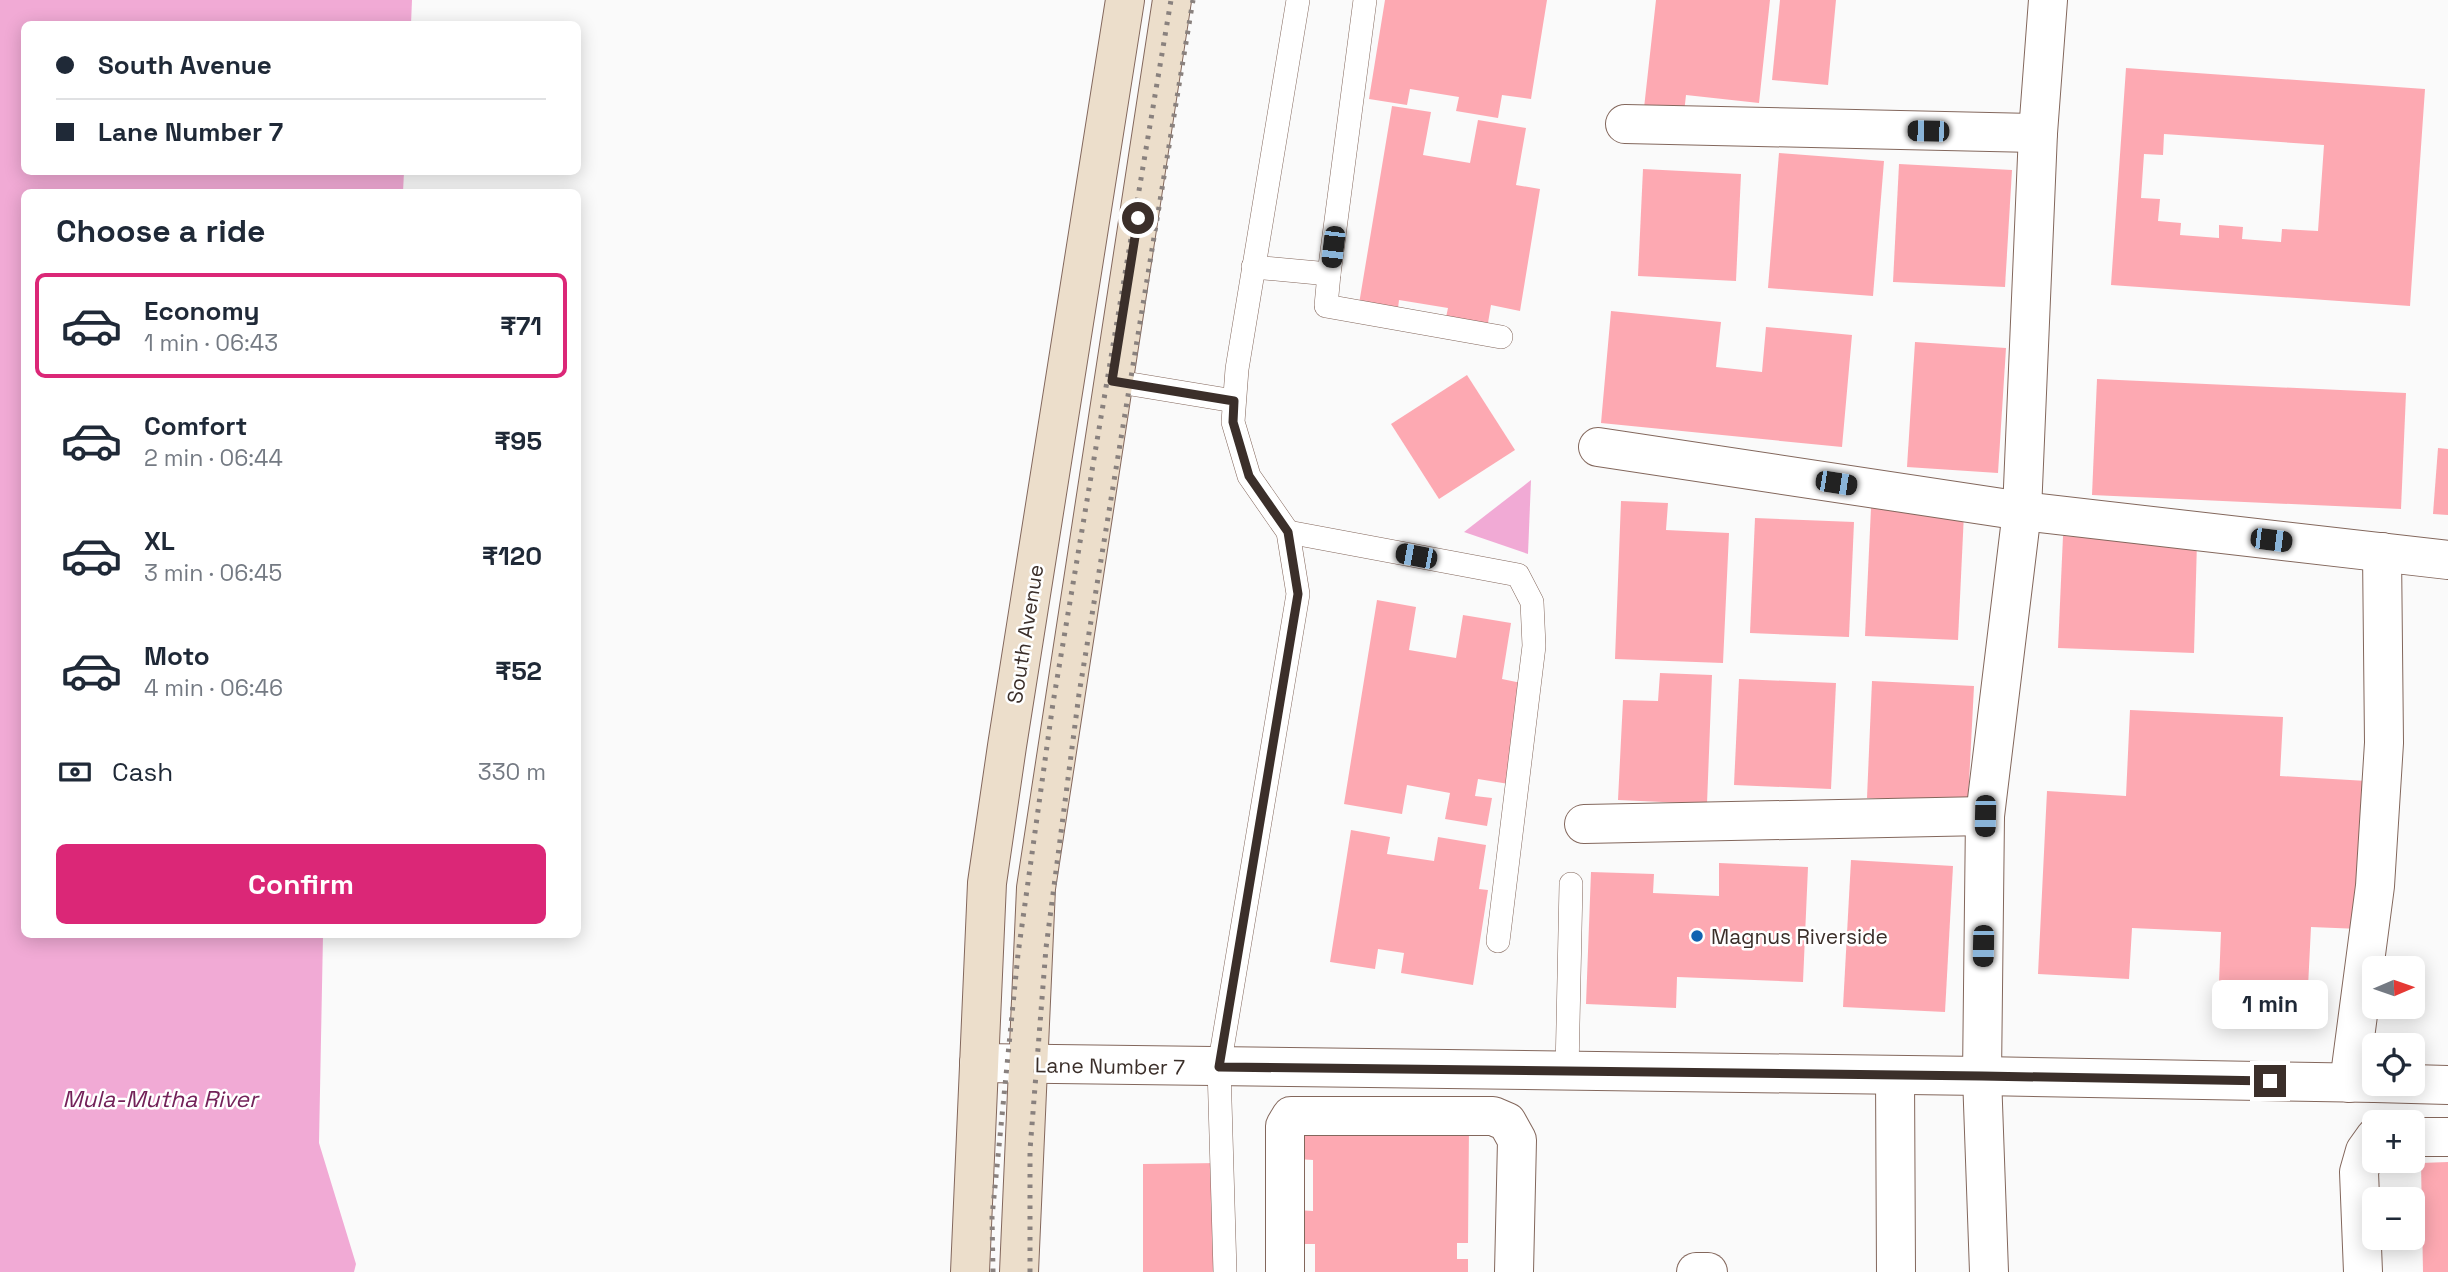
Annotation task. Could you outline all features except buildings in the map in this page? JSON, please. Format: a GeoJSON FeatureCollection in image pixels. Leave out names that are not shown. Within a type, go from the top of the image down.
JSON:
{"type":"FeatureCollection","features":[{"type":"Feature","properties":{"kind":"main road","name":"South Avenue"},"geometry":{"type":"LineString","coordinates":[[970,1272],[987,883],[1125,0]]}},
{"type":"Feature","properties":{"kind":"main road"},"geometry":{"type":"LineString","coordinates":[[1019,1272],[1035,888],[1172,0]]}},
{"type":"Feature","properties":{"kind":"street"},"geometry":{"type":"LineString","coordinates":[[1989,1272],[1982,1076],[1985,816],[2022,511],[2038,133],[2048,0]]}},
{"type":"Feature","properties":{"kind":"street"},"geometry":{"type":"LineString","coordinates":[[1625,124],[2038,133]]}},
{"type":"Feature","properties":{"kind":"street"},"geometry":{"type":"LineString","coordinates":[[1598,447],[2022,511],[2448,560]]}},
{"type":"Feature","properties":{"kind":"street"},"geometry":{"type":"LineString","coordinates":[[2368,1033],[2382,769],[2382,552]]}},
{"type":"Feature","properties":{"kind":"street"},"geometry":{"type":"LineString","coordinates":[[1584,824],[1985,816]]}},
{"type":"Feature","properties":{"kind":"street","name":"Lane Number 7"},"geometry":{"type":"LineString","coordinates":[[979,1063],[2362,1083]]}},
{"type":"Feature","properties":{"kind":"street"},"geometry":{"type":"LineString","coordinates":[[1895,1075],[1896,1272]]}},
{"type":"Feature","properties":{"kind":"street","name":"Lane Number 7"},"geometry":{"type":"LineString","coordinates":[[2425,1084],[2448,1085]]}},
{"type":"Feature","properties":{"kind":"street"},"geometry":{"type":"LineString","coordinates":[[1285,1272],[1285,1126],[1291,1116],[1493,1116],[1507,1122],[1517,1140],[1514,1272]]}},
{"type":"Feature","properties":{"kind":"street"},"geometry":{"type":"LineString","coordinates":[[2425,1137],[2448,1137]]}},
{"type":"Feature","properties":{"kind":"street"},"geometry":{"type":"LineString","coordinates":[[2362,1162],[2359,1172],[2363,1272]]}},
{"type":"Feature","properties":{"kind":"street"},"geometry":{"type":"LineString","coordinates":[[1696,1272],[1708,1272]]}},
{"type":"Feature","properties":{"kind":"lane"},"geometry":{"type":"LineString","coordinates":[[1225,1272],[1219,1067],[1298,594],[1288,532],[1249,476],[1233,422],[1234,401],[1253,267],[1298,0]]}},
{"type":"Feature","properties":{"kind":"lane"},"geometry":{"type":"LineString","coordinates":[[1365,0],[1326,306],[1502,337]]}},
{"type":"Feature","properties":{"kind":"lane"},"geometry":{"type":"LineString","coordinates":[[1253,267],[1329,274]]}},
{"type":"Feature","properties":{"kind":"lane"},"geometry":{"type":"LineString","coordinates":[[1112,381],[1234,401]]}},
{"type":"Feature","properties":{"kind":"lane"},"geometry":{"type":"LineString","coordinates":[[1288,532],[1518,575],[1532,602],[1534,646],[1531,680],[1498,941]]}},
{"type":"Feature","properties":{"kind":"lane"},"geometry":{"type":"LineString","coordinates":[[1567,1071],[1571,884]]}},
{"type":"Feature","properties":{"kind":"water","name":"Mula-Mutha River"},"geometry":{"type":"Polygon","coordinates":[[[0,0],[412,0],[411,21],[21,21],[21,175],[404,175],[403,189],[21,189],[21,938],[323,938],[319,1143],[356,1264],[354,1272],[0,1272],[0,0]]]}},
{"type":"Feature","properties":{"kind":"water"},"geometry":{"type":"Polygon","coordinates":[[[1531,480],[1528,554],[1464,532],[1531,480]]]}},
{"type":"Feature","properties":{"kind":"railway"},"geometry":{"type":"LineString","coordinates":[[993,1272],[992,1217],[1018,954],[1053,703],[1171,0]]}},
{"type":"Feature","properties":{"kind":"railway"},"geometry":{"type":"LineString","coordinates":[[1030,1272],[1030,1150],[1046,948],[1079,694],[1193,0]]}},
{"type":"Feature","properties":{"kind":"place","name":"Magnus Riverside"},"geometry":{"type":"Point","coordinates":[1697,936]}},
{"type":"Feature","properties":{"kind":"route"},"geometry":{"type":"LineString","coordinates":[[1138,218],[1112,381],[1234,401],[1233,422],[1249,476],[1288,532],[1298,594],[1219,1067],[2270,1081]]}}]}
